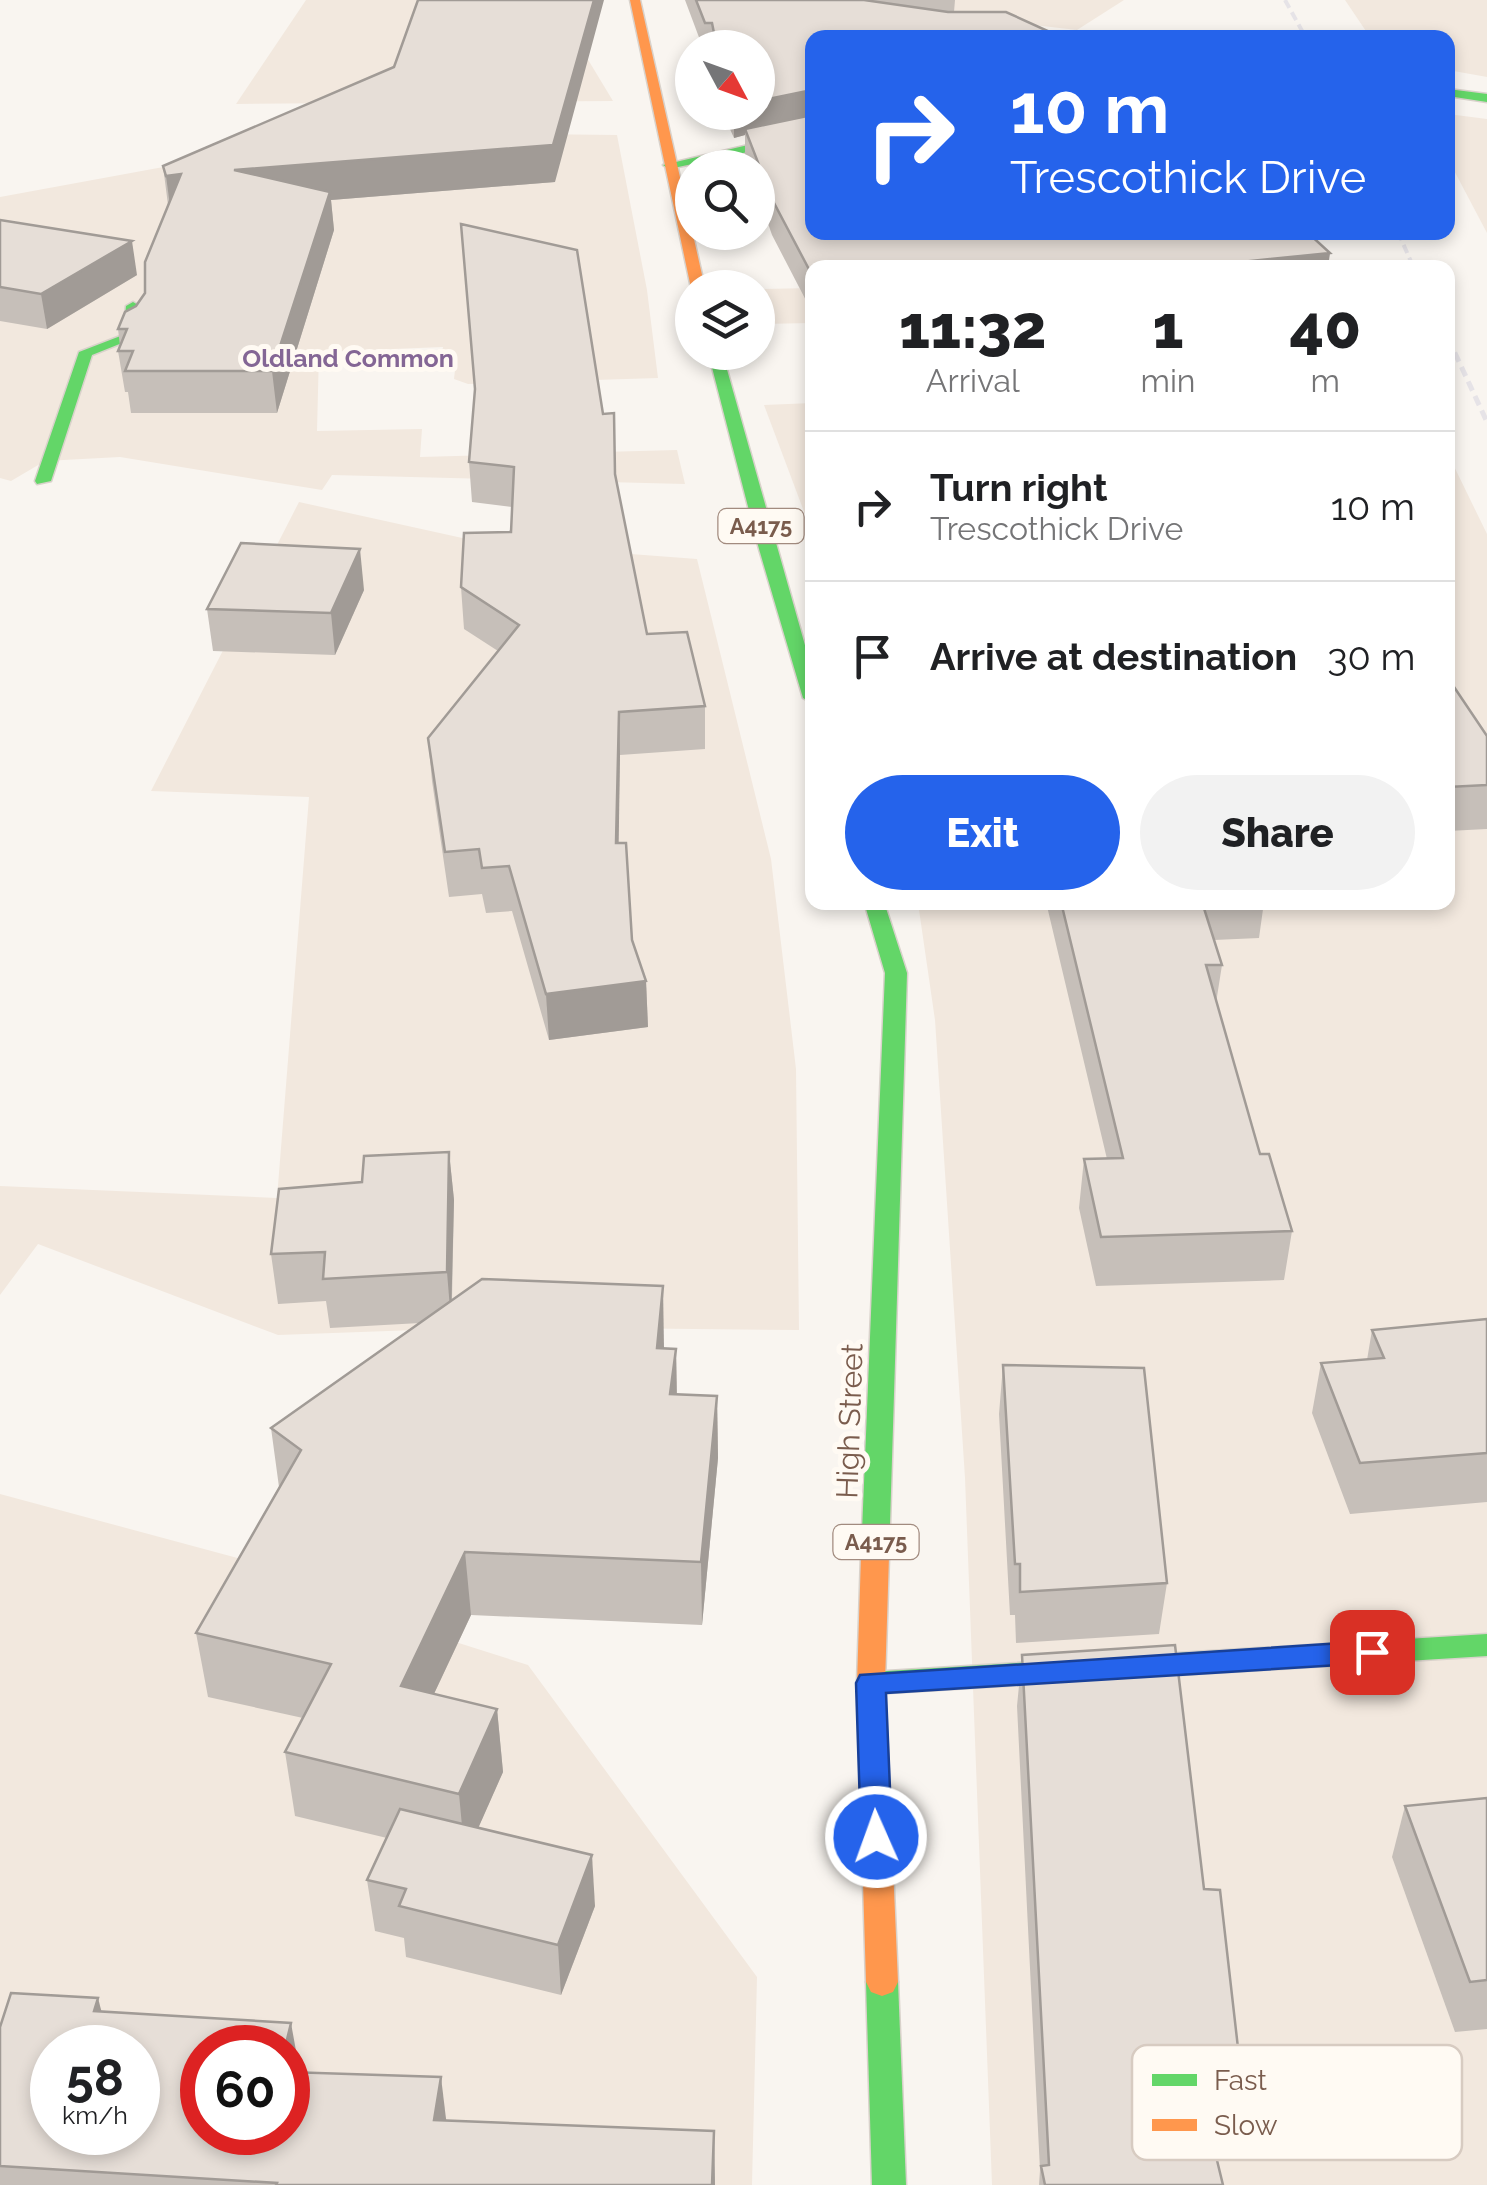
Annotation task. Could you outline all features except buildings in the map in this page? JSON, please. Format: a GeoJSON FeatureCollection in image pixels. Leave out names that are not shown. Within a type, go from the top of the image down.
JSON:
{"type":"FeatureCollection","features":[{"type":"Feature","properties":{"kind":"main road"},"geometry":{"type":"LineString","coordinates":[[647,0],[636,1],[694,270]]}},
{"type":"Feature","properties":{"kind":"main road"},"geometry":{"type":"LineString","coordinates":[[1455,94],[1487,98]]}},
{"type":"Feature","properties":{"kind":"main road"},"geometry":{"type":"LineString","coordinates":[[669,164],[805,135]]}},
{"type":"Feature","properties":{"kind":"main road"},"geometry":{"type":"LineString","coordinates":[[43,481],[86,352],[130,337],[133,306]]}},
{"type":"Feature","properties":{"kind":"main road","name":"A4175"},"geometry":{"type":"LineString","coordinates":[[720,370],[805,675]]}},
{"type":"Feature","properties":{"kind":"main road","name":"High Street"},"geometry":{"type":"LineString","coordinates":[[876,910],[896,973],[871,1683],[889,2185]]}},
{"type":"Feature","properties":{"kind":"main road"},"geometry":{"type":"LineString","coordinates":[[871,1683],[1487,1645]]}},
{"type":"Feature","properties":{"kind":"shaded area"},"geometry":{"type":"Polygon","coordinates":[[[306,0],[522,0],[581,48],[613,101],[236,104],[306,0]]]}},
{"type":"Feature","properties":{"kind":"shaded area"},"geometry":{"type":"Polygon","coordinates":[[[818,0],[1124,0],[1077,30],[818,0]]]}},
{"type":"Feature","properties":{"kind":"shaded area"},"geometry":{"type":"Polygon","coordinates":[[[1345,0],[1487,0],[1487,77],[1455,71],[1455,30],[1365,30],[1345,0]]]}},
{"type":"Feature","properties":{"kind":"shaded area"},"geometry":{"type":"Polygon","coordinates":[[[1455,115],[1487,119],[1487,233],[1455,172],[1455,115]]]}},
{"type":"Feature","properties":{"kind":"shaded area"},"geometry":{"type":"Polygon","coordinates":[[[354,132],[617,135],[647,290],[658,378],[468,384],[454,379],[456,361],[440,362],[443,347],[319,352],[317,431],[422,429],[420,457],[677,450],[685,484],[332,475],[322,490],[120,457],[45,461],[11,481],[0,478],[0,197],[354,132]]]}},
{"type":"Feature","properties":{"kind":"shaded area"},"geometry":{"type":"Polygon","coordinates":[[[805,288],[805,323],[775,324],[775,289],[805,288]]]}},
{"type":"Feature","properties":{"kind":"shaded area"},"geometry":{"type":"Polygon","coordinates":[[[805,403],[805,514],[764,405],[805,403]]]}},
{"type":"Feature","properties":{"kind":"shaded area"},"geometry":{"type":"Polygon","coordinates":[[[1455,468],[1487,534],[1487,2185],[992,2185],[965,1478],[935,1020],[919,910],[1455,910],[1455,468]]]}},
{"type":"Feature","properties":{"kind":"shaded area"},"geometry":{"type":"Polygon","coordinates":[[[299,502],[485,543],[697,559],[771,859],[796,1069],[799,1330],[499,1327],[278,1335],[38,1244],[0,1295],[0,1186],[277,1198],[309,797],[151,791],[299,502]]]}},
{"type":"Feature","properties":{"kind":"shaded area"},"geometry":{"type":"Polygon","coordinates":[[[0,1494],[412,1605],[443,1638],[528,1665],[757,1977],[752,2185],[0,2185],[0,1494]]]}},
{"type":"Feature","properties":{"kind":"railway"},"geometry":{"type":"LineString","coordinates":[[1285,0],[1302,30]]}},
{"type":"Feature","properties":{"kind":"railway"},"geometry":{"type":"LineString","coordinates":[[1402,240],[1410,260]]}},
{"type":"Feature","properties":{"kind":"railway"},"geometry":{"type":"LineString","coordinates":[[1455,353],[1487,422]]}},
{"type":"Feature","properties":{"kind":"traffic: fast"},"geometry":{"type":"LineString","coordinates":[[1455,94],[1487,98]]}},
{"type":"Feature","properties":{"kind":"traffic: fast"},"geometry":{"type":"LineString","coordinates":[[669,165],[805,136]]}},
{"type":"Feature","properties":{"kind":"traffic: fast"},"geometry":{"type":"LineString","coordinates":[[43,481],[86,352],[130,337],[133,306]]}},
{"type":"Feature","properties":{"kind":"traffic: fast"},"geometry":{"type":"LineString","coordinates":[[720,370],[805,675]]}},
{"type":"Feature","properties":{"kind":"traffic: fast"},"geometry":{"type":"LineString","coordinates":[[875,1556],[896,973],[876,910]]}},
{"type":"Feature","properties":{"kind":"traffic: fast"},"geometry":{"type":"LineString","coordinates":[[871,1683],[1487,1645]]}},
{"type":"Feature","properties":{"kind":"traffic: fast"},"geometry":{"type":"LineString","coordinates":[[882,1982],[889,2185]]}},
{"type":"Feature","properties":{"kind":"traffic: slow"},"geometry":{"type":"LineString","coordinates":[[635,0],[694,270]]}},
{"type":"Feature","properties":{"kind":"traffic: slow"},"geometry":{"type":"LineString","coordinates":[[875,1556],[871,1683],[882,1982]]}},
{"type":"Feature","properties":{"kind":"district","name":"Oldland Common"},"geometry":{"type":"Point","coordinates":[348,358]}},
{"type":"Feature","properties":{"kind":"route"},"geometry":{"type":"LineString","coordinates":[[876,1837],[871,1683],[1372,1652]]}}]}
